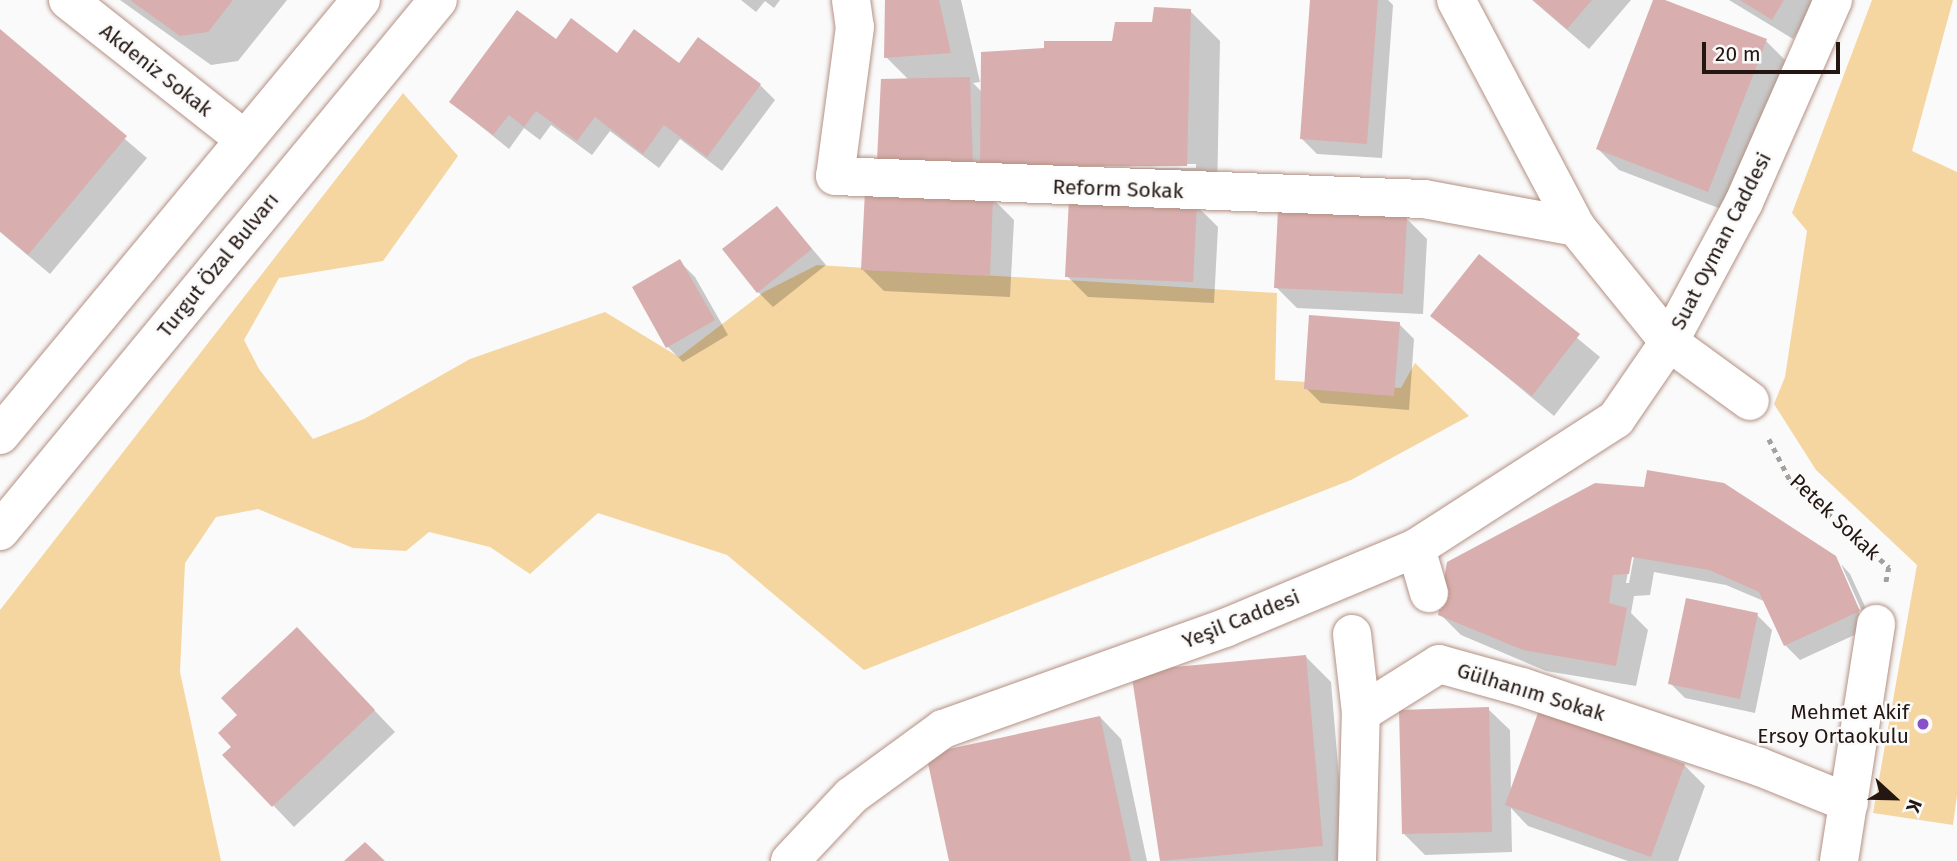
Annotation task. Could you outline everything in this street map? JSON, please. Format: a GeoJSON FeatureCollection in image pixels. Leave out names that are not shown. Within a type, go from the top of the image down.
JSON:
{"type":"FeatureCollection","features":[{"type":"Feature","properties":{"kind":"street","name":"Akdeniz Sokak"},"geometry":{"type":"LineString","coordinates":[[68,0],[244,139]]}},
{"type":"Feature","properties":{"kind":"street"},"geometry":{"type":"LineString","coordinates":[[0,435],[361,0]]}},
{"type":"Feature","properties":{"kind":"street","name":"Turgut Özal Bulvarı"},"geometry":{"type":"LineString","coordinates":[[0,531],[438,0]]}},
{"type":"Feature","properties":{"kind":"street","name":"Reform Sokak"},"geometry":{"type":"LineString","coordinates":[[851,0],[855,27],[835,176],[1424,199],[1576,228]]}},
{"type":"Feature","properties":{"kind":"street","name":"Suat Oyman Caddesi"},"geometry":{"type":"LineString","coordinates":[[1456,0],[1576,228],[1669,342],[1744,202],[1833,0]]}},
{"type":"Feature","properties":{"kind":"street"},"geometry":{"type":"LineString","coordinates":[[1669,342],[1750,401]]}},
{"type":"Feature","properties":{"kind":"street","name":"Yeşil Caddesi"},"geometry":{"type":"LineString","coordinates":[[790,861],[851,796],[943,729],[1225,628],[1416,548],[1616,419],[1669,342]]}},
{"type":"Feature","properties":{"kind":"street"},"geometry":{"type":"LineString","coordinates":[[1416,548],[1429,593]]}},
{"type":"Feature","properties":{"kind":"street"},"geometry":{"type":"LineString","coordinates":[[1839,861],[1876,624]]}},
{"type":"Feature","properties":{"kind":"street"},"geometry":{"type":"LineString","coordinates":[[1352,634],[1361,713],[1357,861]]}},
{"type":"Feature","properties":{"kind":"street","name":"Gülhanım Sokak"},"geometry":{"type":"LineString","coordinates":[[1361,713],[1439,664],[1522,687],[1760,767],[1849,803]]}},
{"type":"Feature","properties":{"kind":"path","name":"Petek Sokak"},"geometry":{"type":"LineString","coordinates":[[1750,401],[1790,480],[1889,568],[1876,624]]}},
{"type":"Feature","properties":{"kind":"shaded area"},"geometry":{"type":"Polygon","coordinates":[[[1872,0],[1953,0],[1912,151],[1957,172],[1957,795],[1953,825],[1873,813],[1917,565],[1816,470],[1774,404],[1785,377],[1807,231],[1792,213],[1872,0]]]}},
{"type":"Feature","properties":{"kind":"shaded area"},"geometry":{"type":"Polygon","coordinates":[[[403,93],[458,156],[383,261],[279,278],[244,340],[259,369],[313,439],[364,419],[470,359],[605,312],[679,357],[764,292],[817,265],[1277,293],[1275,380],[1401,388],[1415,363],[1469,416],[1351,480],[864,670],[727,555],[598,513],[530,574],[490,547],[429,532],[406,551],[353,548],[258,509],[216,517],[185,563],[180,672],[221,861],[0,861],[0,610],[403,93]]]}},
{"type":"Feature","properties":{"kind":"building"},"geometry":{"type":"Polygon","coordinates":[[[130,0],[233,0],[208,32],[180,36],[130,0]]]}},
{"type":"Feature","properties":{"kind":"building"},"geometry":{"type":"Polygon","coordinates":[[[885,0],[939,0],[951,53],[884,58],[885,0]]]}},
{"type":"Feature","properties":{"kind":"building"},"geometry":{"type":"Polygon","coordinates":[[[1310,0],[1378,0],[1367,144],[1300,139],[1310,0]]]}},
{"type":"Feature","properties":{"kind":"building"},"geometry":{"type":"Polygon","coordinates":[[[1533,0],[1592,0],[1567,29],[1533,0]]]}},
{"type":"Feature","properties":{"kind":"building"},"geometry":{"type":"Polygon","coordinates":[[[1653,0],[1665,0],[1767,39],[1708,192],[1596,149],[1653,0]]]}},
{"type":"Feature","properties":{"kind":"building"},"geometry":{"type":"Polygon","coordinates":[[[1740,0],[1784,0],[1772,20],[1740,0]]]}},
{"type":"Feature","properties":{"kind":"building"},"geometry":{"type":"Polygon","coordinates":[[[1154,7],[1191,9],[1187,166],[980,167],[981,52],[1044,48],[1044,41],[1112,41],[1115,22],[1152,22],[1154,7]]]}},
{"type":"Feature","properties":{"kind":"building"},"geometry":{"type":"Polygon","coordinates":[[[517,10],[556,39],[571,18],[617,53],[634,29],[679,63],[698,37],[761,84],[707,157],[664,125],[643,154],[595,117],[577,141],[536,111],[524,127],[509,115],[493,135],[449,102],[517,10]]]}},
{"type":"Feature","properties":{"kind":"building"},"geometry":{"type":"Polygon","coordinates":[[[0,29],[127,136],[28,255],[0,231],[0,29]]]}},
{"type":"Feature","properties":{"kind":"building"},"geometry":{"type":"Polygon","coordinates":[[[970,77],[973,165],[877,160],[881,79],[970,77]]]}},
{"type":"Feature","properties":{"kind":"building"},"geometry":{"type":"Polygon","coordinates":[[[865,191],[993,197],[990,276],[861,270],[865,191]]]}},
{"type":"Feature","properties":{"kind":"building"},"geometry":{"type":"Polygon","coordinates":[[[1069,198],[1197,204],[1193,282],[1065,277],[1069,198]]]}},
{"type":"Feature","properties":{"kind":"building"},"geometry":{"type":"Polygon","coordinates":[[[777,206],[812,249],[757,293],[722,249],[777,206]]]}},
{"type":"Feature","properties":{"kind":"building"},"geometry":{"type":"Polygon","coordinates":[[[1278,210],[1407,216],[1403,294],[1274,288],[1278,210]]]}},
{"type":"Feature","properties":{"kind":"building"},"geometry":{"type":"Polygon","coordinates":[[[1479,254],[1580,334],[1532,396],[1430,316],[1479,254]]]}},
{"type":"Feature","properties":{"kind":"building"},"geometry":{"type":"Polygon","coordinates":[[[680,259],[715,320],[666,348],[632,287],[680,259]]]}},
{"type":"Feature","properties":{"kind":"building"},"geometry":{"type":"Polygon","coordinates":[[[1309,315],[1400,322],[1394,396],[1304,389],[1309,315]]]}},
{"type":"Feature","properties":{"kind":"building"},"geometry":{"type":"Polygon","coordinates":[[[1647,470],[1724,483],[1836,556],[1860,611],[1784,646],[1759,592],[1709,570],[1632,557],[1629,574],[1613,575],[1609,603],[1627,608],[1616,666],[1523,650],[1438,615],[1447,562],[1595,483],[1644,487],[1647,470]]]}},
{"type":"Feature","properties":{"kind":"building"},"geometry":{"type":"Polygon","coordinates":[[[1686,598],[1758,613],[1740,699],[1668,684],[1686,598]]]}},
{"type":"Feature","properties":{"kind":"building"},"geometry":{"type":"Polygon","coordinates":[[[297,627],[375,710],[272,807],[222,755],[231,747],[218,733],[237,715],[221,698],[297,627]]]}},
{"type":"Feature","properties":{"kind":"building"},"geometry":{"type":"Polygon","coordinates":[[[1306,655],[1323,846],[1160,861],[1131,671],[1306,655]]]}},
{"type":"Feature","properties":{"kind":"building"},"geometry":{"type":"Polygon","coordinates":[[[1489,707],[1492,832],[1402,834],[1399,710],[1489,707]]]}},
{"type":"Feature","properties":{"kind":"building"},"geometry":{"type":"Polygon","coordinates":[[[1539,710],[1685,764],[1651,857],[1505,805],[1539,710]]]}},
{"type":"Feature","properties":{"kind":"building"},"geometry":{"type":"Polygon","coordinates":[[[1100,716],[1131,861],[949,861],[926,754],[1100,716]]]}},
{"type":"Feature","properties":{"kind":"building"},"geometry":{"type":"Polygon","coordinates":[[[365,842],[385,861],[344,861],[365,842]]]}},
{"type":"Feature","properties":{"kind":"place","name":"Mehmet Akif Ersoy Ortaokulu"},"geometry":{"type":"Point","coordinates":[1923,724]}}]}
